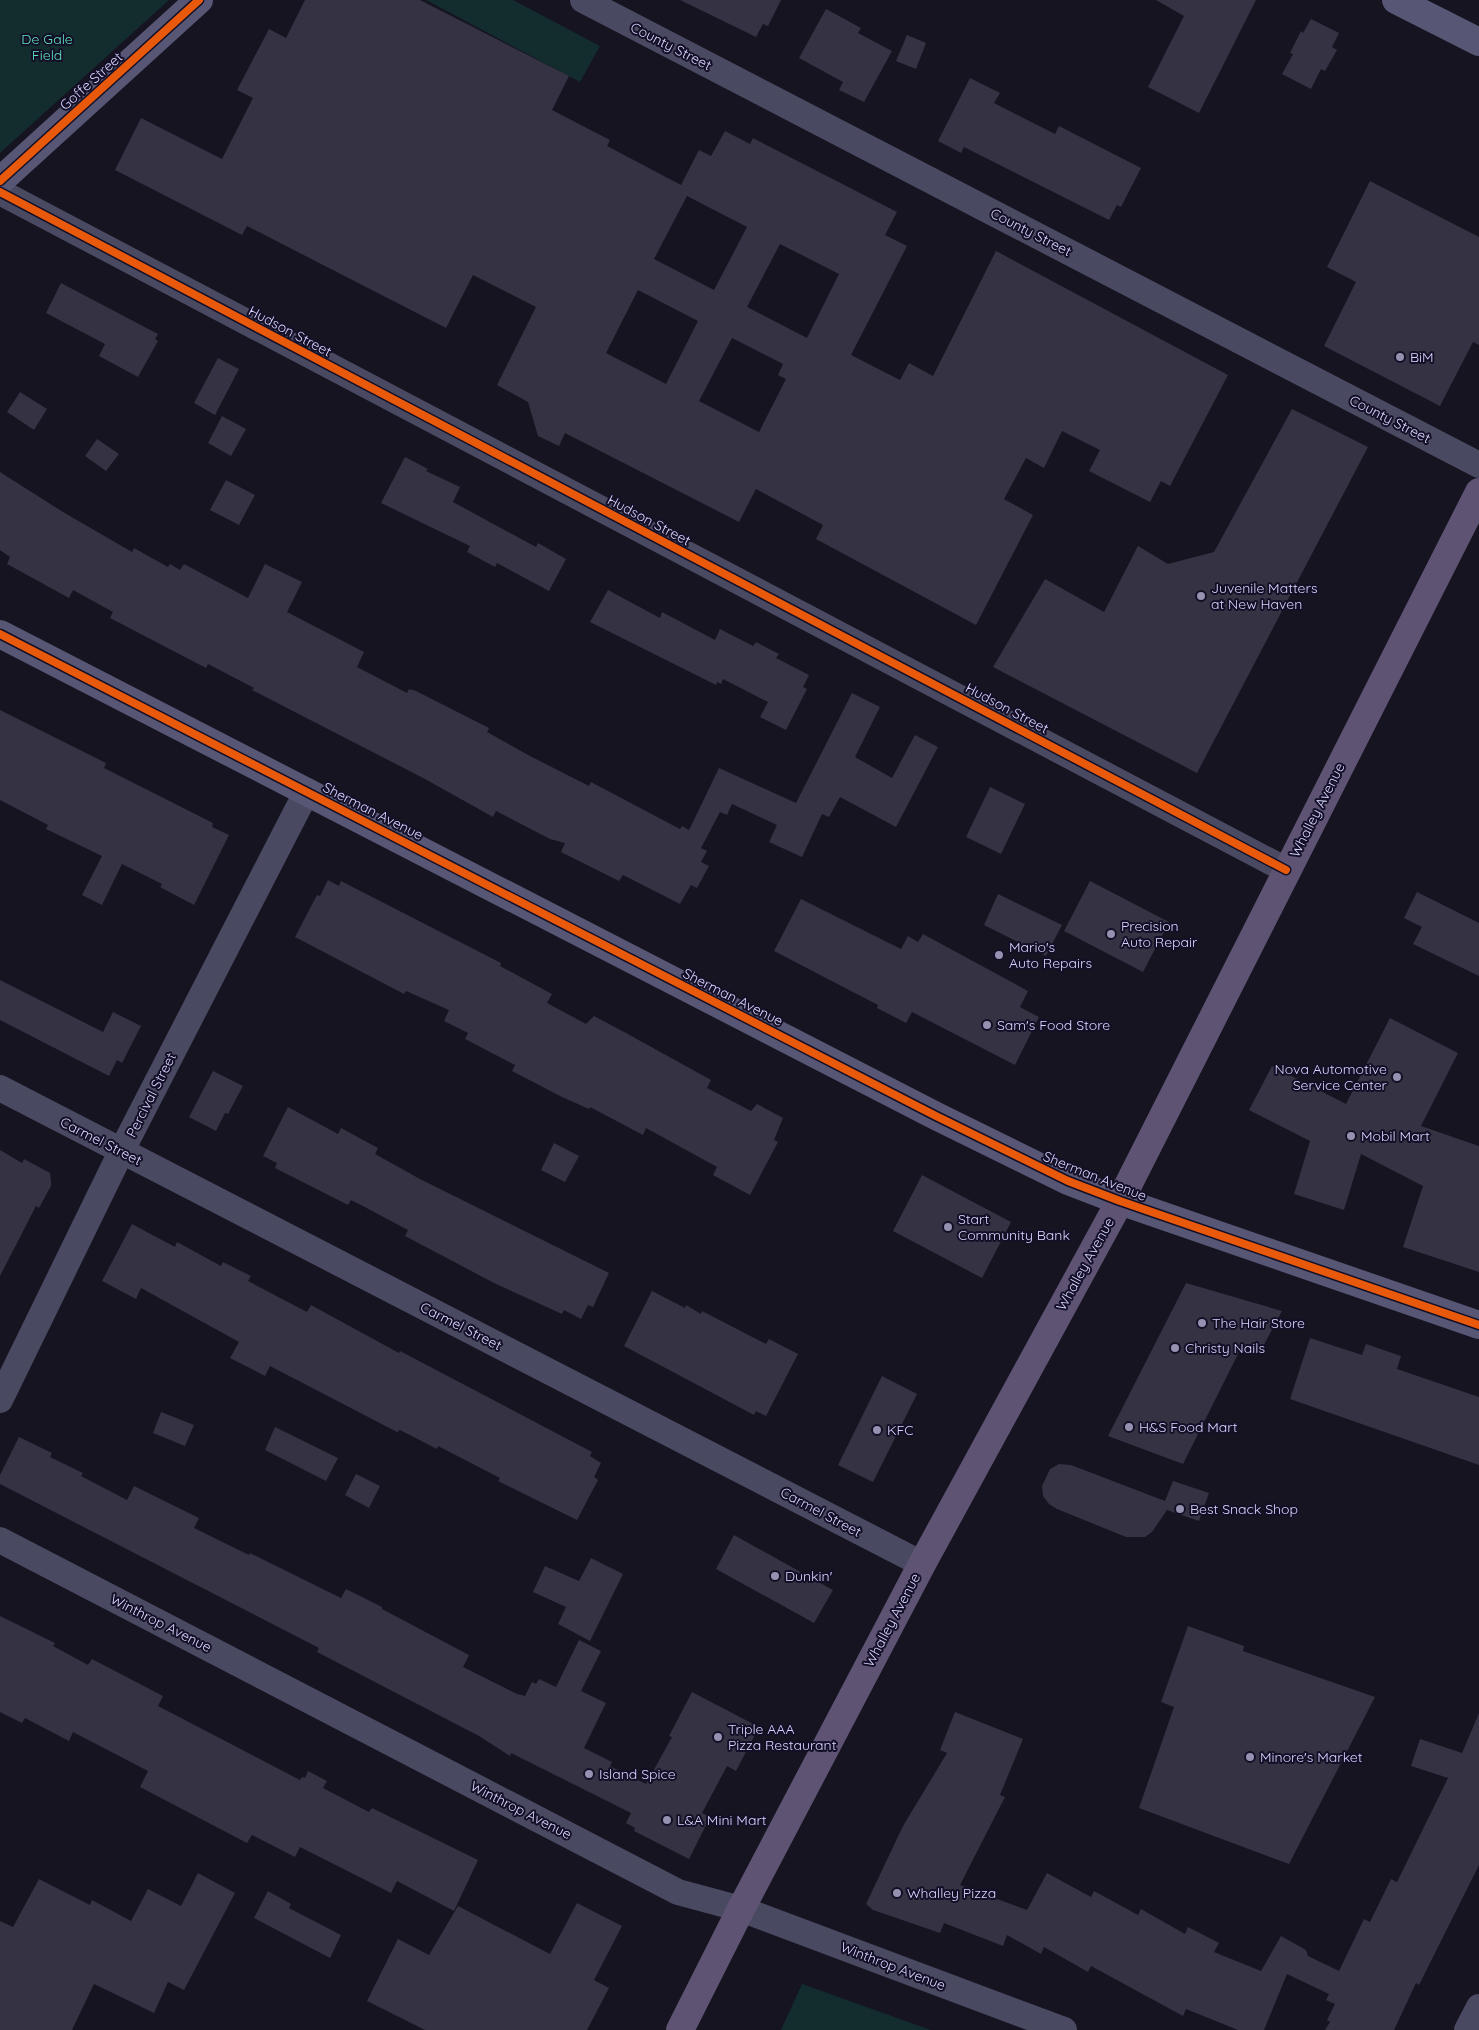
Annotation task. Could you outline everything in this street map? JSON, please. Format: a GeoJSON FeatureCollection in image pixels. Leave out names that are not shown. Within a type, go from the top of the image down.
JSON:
{"type":"FeatureCollection","features":[{"type":"Feature","properties":{"kind":"main road","name":"Goffe Street"},"geometry":{"type":"LineString","coordinates":[[0,180],[199,0]]}},
{"type":"Feature","properties":{"kind":"main road"},"geometry":{"type":"LineString","coordinates":[[1396,0],[1479,42]]}},
{"type":"Feature","properties":{"kind":"main road","name":"Whalley Avenue"},"geometry":{"type":"LineString","coordinates":[[680,2030],[741,1909],[922,1564],[1120,1201],[1479,492]]}},
{"type":"Feature","properties":{"kind":"main road","name":"Sherman Avenue"},"geometry":{"type":"LineString","coordinates":[[0,634],[1068,1181],[1120,1201],[1479,1325]]}},
{"type":"Feature","properties":{"kind":"street","name":"County Street"},"geometry":{"type":"LineString","coordinates":[[583,0],[1479,465]]}},
{"type":"Feature","properties":{"kind":"street","name":"Hudson Street"},"geometry":{"type":"LineString","coordinates":[[0,192],[1286,870]]}},
{"type":"Feature","properties":{"kind":"street","name":"Percival Street"},"geometry":{"type":"LineString","coordinates":[[0,1400],[121,1152],[307,791]]}},
{"type":"Feature","properties":{"kind":"street","name":"Carmel Street"},"geometry":{"type":"LineString","coordinates":[[0,1088],[922,1564]]}},
{"type":"Feature","properties":{"kind":"street","name":"Winthrop Avenue"},"geometry":{"type":"LineString","coordinates":[[0,1540],[678,1892],[741,1909],[1064,2030]]}},
{"type":"Feature","properties":{"kind":"street"},"geometry":{"type":"LineString","coordinates":[[1467,2030],[1479,2007]]}},
{"type":"Feature","properties":{"kind":"green space","name":"De Gale Field"},"geometry":{"type":"Polygon","coordinates":[[[0,0],[169,0],[0,153],[0,0]]]}},
{"type":"Feature","properties":{"kind":"green space"},"geometry":{"type":"Polygon","coordinates":[[[426,0],[513,0],[600,46],[580,82],[426,0]]]}},
{"type":"Feature","properties":{"kind":"green space"},"geometry":{"type":"Polygon","coordinates":[[[802,1984],[931,2030],[781,2030],[802,1984]]]}},
{"type":"Feature","properties":{"kind":"building"},"geometry":{"type":"Polygon","coordinates":[[[305,0],[420,0],[569,76],[552,110],[610,140],[607,146],[681,185],[699,150],[711,156],[725,131],[750,144],[753,138],[897,212],[885,235],[907,246],[851,355],[900,380],[909,363],[933,376],[996,251],[1228,375],[1170,486],[1161,481],[1150,502],[1089,471],[1100,450],[1062,431],[1044,468],[1026,458],[1004,499],[1033,515],[976,625],[816,539],[823,525],[756,489],[739,522],[565,433],[559,446],[538,436],[528,402],[497,385],[536,307],[473,275],[446,328],[247,226],[242,235],[115,170],[141,118],[222,159],[253,98],[237,90],[269,29],[286,38],[305,0]],[[687,196],[654,259],[714,290],[747,227],[687,196]],[[780,244],[747,307],[807,338],[839,274],[780,244]],[[638,290],[606,353],[666,384],[698,321],[638,290]],[[732,338],[699,401],[759,432],[786,379],[778,375],[783,364],[732,338]]]}},
{"type":"Feature","properties":{"kind":"building"},"geometry":{"type":"Polygon","coordinates":[[[680,0],[781,0],[768,26],[763,24],[756,37],[680,0]]]}},
{"type":"Feature","properties":{"kind":"building"},"geometry":{"type":"Polygon","coordinates":[[[1156,0],[1256,0],[1199,113],[1148,87],[1184,16],[1156,0]]]}},
{"type":"Feature","properties":{"kind":"building"},"geometry":{"type":"Polygon","coordinates":[[[826,9],[861,28],[858,33],[892,51],[864,102],[839,90],[843,82],[799,58],[826,9]]]}},
{"type":"Feature","properties":{"kind":"building"},"geometry":{"type":"Polygon","coordinates":[[[1311,19],[1339,33],[1332,47],[1337,50],[1325,71],[1321,69],[1311,89],[1282,74],[1293,54],[1290,53],[1301,31],[1303,33],[1311,19]]]}},
{"type":"Feature","properties":{"kind":"building"},"geometry":{"type":"Polygon","coordinates":[[[907,35],[926,43],[916,69],[896,61],[907,35]]]}},
{"type":"Feature","properties":{"kind":"building"},"geometry":{"type":"Polygon","coordinates":[[[970,78],[1000,93],[994,103],[1055,134],[1059,126],[1141,168],[1121,207],[1117,205],[1109,220],[964,147],[961,153],[938,141],[970,78]]]}},
{"type":"Feature","properties":{"kind":"building"},"geometry":{"type":"Polygon","coordinates":[[[1370,181],[1479,237],[1479,345],[1473,342],[1440,406],[1324,346],[1356,282],[1327,267],[1370,181]]]}},
{"type":"Feature","properties":{"kind":"building"},"geometry":{"type":"Polygon","coordinates":[[[61,283],[158,334],[155,339],[158,341],[138,377],[99,356],[105,344],[46,313],[61,283]]]}},
{"type":"Feature","properties":{"kind":"building"},"geometry":{"type":"Polygon","coordinates":[[[218,358],[239,369],[215,415],[194,403],[218,358]]]}},
{"type":"Feature","properties":{"kind":"building"},"geometry":{"type":"Polygon","coordinates":[[[20,392],[47,409],[34,430],[7,412],[20,392]]]}},
{"type":"Feature","properties":{"kind":"building","name":"Juvenile Matters at New Haven"},"geometry":{"type":"Polygon","coordinates":[[[1292,409],[1368,447],[1197,773],[993,667],[1045,579],[1104,612],[1138,546],[1168,564],[1214,552],[1292,409]]]}},
{"type":"Feature","properties":{"kind":"building"},"geometry":{"type":"Polygon","coordinates":[[[222,416],[246,429],[231,456],[208,443],[222,416]]]}},
{"type":"Feature","properties":{"kind":"building"},"geometry":{"type":"Polygon","coordinates":[[[97,439],[119,454],[106,471],[85,456],[97,439]]]}},
{"type":"Feature","properties":{"kind":"building"},"geometry":{"type":"Polygon","coordinates":[[[405,457],[428,469],[426,471],[460,487],[453,502],[536,547],[538,543],[566,559],[549,591],[497,563],[495,567],[467,552],[470,546],[381,503],[405,457]]]}},
{"type":"Feature","properties":{"kind":"building"},"geometry":{"type":"Polygon","coordinates":[[[0,472],[63,512],[132,552],[134,548],[168,567],[170,564],[180,570],[184,564],[248,598],[265,564],[302,582],[287,612],[364,652],[357,667],[407,693],[409,689],[416,691],[489,728],[487,732],[530,756],[589,786],[591,782],[680,829],[682,826],[689,830],[719,768],[796,803],[852,693],[880,707],[855,757],[892,778],[915,735],[938,747],[896,827],[840,797],[829,817],[822,814],[802,857],[769,842],[777,825],[732,804],[727,815],[720,812],[701,848],[707,851],[701,862],[709,866],[697,888],[691,885],[680,904],[623,875],[619,881],[561,852],[565,843],[550,839],[496,811],[493,817],[425,779],[252,690],[254,688],[208,664],[206,668],[110,618],[113,612],[73,590],[69,598],[7,564],[10,557],[0,550],[0,472]]]}},
{"type":"Feature","properties":{"kind":"building"},"geometry":{"type":"Polygon","coordinates":[[[226,480],[255,495],[239,525],[210,510],[226,480]]]}},
{"type":"Feature","properties":{"kind":"building"},"geometry":{"type":"Polygon","coordinates":[[[608,590],[660,618],[662,612],[715,640],[720,629],[753,646],[756,642],[779,654],[776,658],[809,675],[803,687],[807,689],[786,730],[760,717],[768,702],[723,679],[721,684],[717,682],[716,685],[590,622],[608,590]]]}},
{"type":"Feature","properties":{"kind":"building"},"geometry":{"type":"Polygon","coordinates":[[[0,710],[106,763],[104,768],[213,823],[212,827],[229,835],[194,905],[160,887],[162,884],[122,864],[102,905],[82,895],[102,856],[46,829],[48,825],[0,800],[0,710]]]}},
{"type":"Feature","properties":{"kind":"building"},"geometry":{"type":"Polygon","coordinates":[[[990,787],[1025,804],[1001,854],[966,837],[990,787]]]}},
{"type":"Feature","properties":{"kind":"building"},"geometry":{"type":"Polygon","coordinates":[[[328,880],[339,886],[341,881],[501,963],[500,966],[552,994],[547,1003],[586,1024],[594,1016],[626,1033],[711,1080],[707,1088],[751,1111],[757,1104],[783,1118],[774,1140],[778,1142],[750,1195],[713,1175],[717,1167],[646,1128],[643,1135],[590,1107],[589,1109],[562,1097],[512,1071],[515,1065],[465,1039],[468,1033],[444,1021],[449,1010],[406,991],[404,994],[295,937],[317,895],[320,896],[328,880]]]}},
{"type":"Feature","properties":{"kind":"building"},"geometry":{"type":"Polygon","coordinates":[[[1090,881],[1169,922],[1143,972],[1064,931],[1090,881]]]}},
{"type":"Feature","properties":{"kind":"building"},"geometry":{"type":"Polygon","coordinates":[[[1417,892],[1479,923],[1479,976],[1413,944],[1422,927],[1404,918],[1417,892]]]}},
{"type":"Feature","properties":{"kind":"building"},"geometry":{"type":"Polygon","coordinates":[[[998,894],[1062,925],[1046,956],[984,925],[998,894]]]}},
{"type":"Feature","properties":{"kind":"building"},"geometry":{"type":"Polygon","coordinates":[[[801,899],[901,949],[908,936],[918,942],[923,934],[1028,991],[1020,1007],[1039,1017],[1015,1065],[912,1012],[906,1023],[877,1008],[878,1005],[774,951],[801,899]]]}},
{"type":"Feature","properties":{"kind":"building"},"geometry":{"type":"Polygon","coordinates":[[[0,980],[103,1032],[113,1012],[141,1026],[122,1063],[117,1060],[109,1076],[0,1020],[0,980]]]}},
{"type":"Feature","properties":{"kind":"building"},"geometry":{"type":"Polygon","coordinates":[[[1390,1018],[1458,1053],[1421,1126],[1479,1146],[1479,1272],[1403,1247],[1423,1186],[1361,1154],[1344,1210],[1294,1194],[1310,1141],[1249,1110],[1272,1066],[1346,1104],[1390,1018]]]}},
{"type":"Feature","properties":{"kind":"building"},"geometry":{"type":"Polygon","coordinates":[[[213,1071],[243,1086],[228,1114],[225,1113],[216,1131],[189,1117],[213,1071]]]}},
{"type":"Feature","properties":{"kind":"building"},"geometry":{"type":"Polygon","coordinates":[[[288,1107],[338,1134],[341,1128],[378,1148],[375,1154],[420,1179],[609,1273],[593,1307],[588,1305],[581,1319],[564,1310],[562,1314],[494,1283],[405,1236],[408,1230],[359,1204],[351,1200],[348,1205],[275,1168],[277,1163],[263,1156],[288,1107]]]}},
{"type":"Feature","properties":{"kind":"building"},"geometry":{"type":"Polygon","coordinates":[[[554,1143],[579,1156],[565,1182],[541,1170],[554,1143]]]}},
{"type":"Feature","properties":{"kind":"building"},"geometry":{"type":"Polygon","coordinates":[[[0,1150],[22,1163],[24,1159],[50,1173],[51,1186],[39,1208],[36,1206],[0,1276],[0,1150]]]}},
{"type":"Feature","properties":{"kind":"building"},"geometry":{"type":"Polygon","coordinates":[[[922,1175],[1011,1222],[982,1278],[893,1231],[922,1175]]]}},
{"type":"Feature","properties":{"kind":"building"},"geometry":{"type":"Polygon","coordinates":[[[132,1224],[175,1247],[177,1242],[221,1266],[223,1262],[251,1276],[248,1281],[307,1312],[311,1305],[399,1353],[400,1351],[592,1452],[590,1456],[601,1463],[594,1477],[598,1480],[577,1520],[498,1481],[500,1478],[438,1446],[437,1449],[400,1430],[397,1432],[270,1366],[265,1376],[230,1358],[239,1342],[141,1288],[136,1299],[102,1281],[132,1224]]]}},
{"type":"Feature","properties":{"kind":"building"},"geometry":{"type":"Polygon","coordinates":[[[1186,1283],[1282,1311],[1260,1352],[1243,1344],[1183,1464],[1108,1436],[1186,1283]]]}},
{"type":"Feature","properties":{"kind":"building"},"geometry":{"type":"Polygon","coordinates":[[[652,1291],[685,1308],[686,1305],[701,1314],[702,1311],[766,1344],[769,1339],[798,1354],[766,1416],[756,1411],[754,1415],[624,1346],[652,1291]]]}},
{"type":"Feature","properties":{"kind":"building"},"geometry":{"type":"Polygon","coordinates":[[[1310,1338],[1362,1355],[1366,1344],[1401,1356],[1397,1369],[1479,1397],[1479,1465],[1290,1399],[1310,1338]]]}},
{"type":"Feature","properties":{"kind":"building"},"geometry":{"type":"Polygon","coordinates":[[[882,1376],[917,1394],[873,1482],[838,1465],[882,1376]]]}},
{"type":"Feature","properties":{"kind":"building"},"geometry":{"type":"Polygon","coordinates":[[[161,1412],[194,1425],[185,1446],[153,1433],[161,1412]]]}},
{"type":"Feature","properties":{"kind":"building"},"geometry":{"type":"Polygon","coordinates":[[[275,1427],[338,1458],[326,1481],[265,1450],[275,1427]]]}},
{"type":"Feature","properties":{"kind":"building"},"geometry":{"type":"Polygon","coordinates":[[[19,1437],[52,1453],[50,1457],[83,1473],[81,1476],[127,1500],[134,1486],[199,1518],[194,1528],[249,1555],[250,1553],[341,1598],[346,1589],[382,1607],[382,1609],[469,1655],[463,1667],[517,1694],[525,1696],[532,1682],[536,1684],[539,1679],[556,1687],[579,1640],[601,1651],[581,1691],[606,1703],[584,1748],[612,1762],[610,1766],[646,1784],[672,1737],[669,1736],[692,1692],[759,1727],[736,1771],[727,1766],[702,1813],[710,1817],[689,1859],[634,1831],[635,1828],[626,1823],[631,1813],[511,1753],[510,1756],[479,1736],[317,1652],[319,1648],[0,1484],[0,1475],[19,1437]]]}},
{"type":"Feature","properties":{"kind":"building"},"geometry":{"type":"Polygon","coordinates":[[[1059,1464],[1071,1465],[1165,1501],[1173,1481],[1209,1493],[1199,1521],[1167,1510],[1152,1532],[1145,1537],[1126,1537],[1049,1504],[1043,1496],[1042,1486],[1050,1469],[1059,1464]]]}},
{"type":"Feature","properties":{"kind":"building"},"geometry":{"type":"Polygon","coordinates":[[[356,1474],[380,1486],[369,1508],[345,1495],[356,1474]]]}},
{"type":"Feature","properties":{"kind":"building"},"geometry":{"type":"Polygon","coordinates":[[[734,1535],[833,1590],[814,1623],[716,1569],[734,1535]]]}},
{"type":"Feature","properties":{"kind":"building"},"geometry":{"type":"Polygon","coordinates":[[[591,1558],[623,1574],[590,1641],[558,1624],[566,1607],[533,1592],[545,1566],[579,1581],[591,1558]]]}},
{"type":"Feature","properties":{"kind":"building"},"geometry":{"type":"Polygon","coordinates":[[[0,1616],[55,1643],[53,1646],[88,1665],[92,1659],[163,1696],[158,1706],[300,1780],[302,1777],[305,1778],[308,1771],[327,1781],[323,1788],[369,1812],[372,1808],[478,1860],[454,1911],[397,1881],[391,1893],[300,1847],[295,1857],[252,1835],[247,1843],[140,1787],[148,1771],[73,1732],[69,1741],[25,1718],[22,1723],[0,1712],[0,1616]]]}},
{"type":"Feature","properties":{"kind":"building","name":"Minore's Market"},"geometry":{"type":"Polygon","coordinates":[[[1188,1626],[1244,1646],[1243,1651],[1375,1697],[1289,1864],[1139,1808],[1174,1707],[1161,1702],[1188,1626]]]}},
{"type":"Feature","properties":{"kind":"building"},"geometry":{"type":"Polygon","coordinates":[[[955,1712],[1023,1739],[1000,1795],[1005,1797],[960,1885],[1027,1910],[1047,1873],[1091,1897],[1094,1891],[1138,1915],[1141,1909],[1185,1934],[1188,1927],[1219,1943],[1214,1952],[1261,1971],[1281,1936],[1306,1950],[1308,1956],[1339,1971],[1364,1919],[1370,1922],[1391,1879],[1397,1882],[1448,1778],[1411,1766],[1420,1739],[1462,1753],[1479,1713],[1479,1865],[1419,1985],[1416,1983],[1394,2030],[1325,2030],[1330,2022],[1327,2020],[1335,2004],[1326,2000],[1329,1994],[1287,1974],[1264,2030],[1238,2030],[1186,2009],[1183,2016],[1091,1966],[1088,1972],[1044,1947],[1041,1954],[1007,1935],[1003,1946],[944,1923],[940,1933],[873,1910],[866,1904],[903,1826],[947,1753],[940,1750],[955,1712]]]}},
{"type":"Feature","properties":{"kind":"building"},"geometry":{"type":"Polygon","coordinates":[[[198,1873],[235,1893],[184,1990],[168,1982],[154,2013],[94,1984],[72,2030],[0,2030],[0,1921],[13,1927],[39,1879],[90,1905],[92,1900],[131,1921],[148,1889],[181,1906],[198,1873]]]}},
{"type":"Feature","properties":{"kind":"building"},"geometry":{"type":"Polygon","coordinates":[[[268,1891],[291,1904],[289,1908],[341,1935],[330,1958],[254,1918],[268,1891]]]}},
{"type":"Feature","properties":{"kind":"building"},"geometry":{"type":"Polygon","coordinates":[[[577,1903],[622,1926],[594,1980],[609,1988],[587,2030],[425,2030],[367,2001],[398,1939],[429,1955],[458,1906],[550,1954],[577,1903]]]}},
{"type":"Feature","properties":{"kind":"cycle path"},"geometry":{"type":"LineString","coordinates":[[0,181],[199,0]]}},
{"type":"Feature","properties":{"kind":"cycle path"},"geometry":{"type":"LineString","coordinates":[[0,192],[1286,870]]}},
{"type":"Feature","properties":{"kind":"cycle path"},"geometry":{"type":"LineString","coordinates":[[0,634],[936,1116],[1068,1181],[1120,1201],[1479,1325]]}},
{"type":"Feature","properties":{"kind":"place","name":"BiM"},"geometry":{"type":"Point","coordinates":[1400,357]}},
{"type":"Feature","properties":{"kind":"place","name":"Juvenile Matters at New Haven"},"geometry":{"type":"Point","coordinates":[1201,596]}},
{"type":"Feature","properties":{"kind":"place","name":"Precision Auto Repair"},"geometry":{"type":"Point","coordinates":[1111,934]}},
{"type":"Feature","properties":{"kind":"place","name":"Mario's Auto Repairs"},"geometry":{"type":"Point","coordinates":[999,955]}},
{"type":"Feature","properties":{"kind":"place","name":"Sam's Food Store"},"geometry":{"type":"Point","coordinates":[987,1025]}},
{"type":"Feature","properties":{"kind":"place","name":"Nova Automotive Service Center"},"geometry":{"type":"Point","coordinates":[1397,1077]}},
{"type":"Feature","properties":{"kind":"place","name":"Mobil Mart"},"geometry":{"type":"Point","coordinates":[1351,1136]}},
{"type":"Feature","properties":{"kind":"place","name":"Start Community Bank"},"geometry":{"type":"Point","coordinates":[948,1227]}},
{"type":"Feature","properties":{"kind":"place","name":"The Hair Store"},"geometry":{"type":"Point","coordinates":[1202,1323]}},
{"type":"Feature","properties":{"kind":"place","name":"Christy Nails"},"geometry":{"type":"Point","coordinates":[1175,1348]}},
{"type":"Feature","properties":{"kind":"place","name":"H&S Food Mart"},"geometry":{"type":"Point","coordinates":[1129,1427]}},
{"type":"Feature","properties":{"kind":"place","name":"KFC"},"geometry":{"type":"Point","coordinates":[877,1430]}},
{"type":"Feature","properties":{"kind":"place","name":"Best Snack Shop"},"geometry":{"type":"Point","coordinates":[1180,1509]}},
{"type":"Feature","properties":{"kind":"place","name":"Dunkin'"},"geometry":{"type":"Point","coordinates":[775,1576]}},
{"type":"Feature","properties":{"kind":"place","name":"Triple AAA Pizza Restaurant"},"geometry":{"type":"Point","coordinates":[718,1737]}},
{"type":"Feature","properties":{"kind":"place","name":"Minore's Market"},"geometry":{"type":"Point","coordinates":[1250,1757]}},
{"type":"Feature","properties":{"kind":"place","name":"Island Spice"},"geometry":{"type":"Point","coordinates":[589,1774]}},
{"type":"Feature","properties":{"kind":"place","name":"L&A Mini Mart"},"geometry":{"type":"Point","coordinates":[667,1820]}},
{"type":"Feature","properties":{"kind":"place","name":"Whalley Pizza"},"geometry":{"type":"Point","coordinates":[897,1893]}}]}
